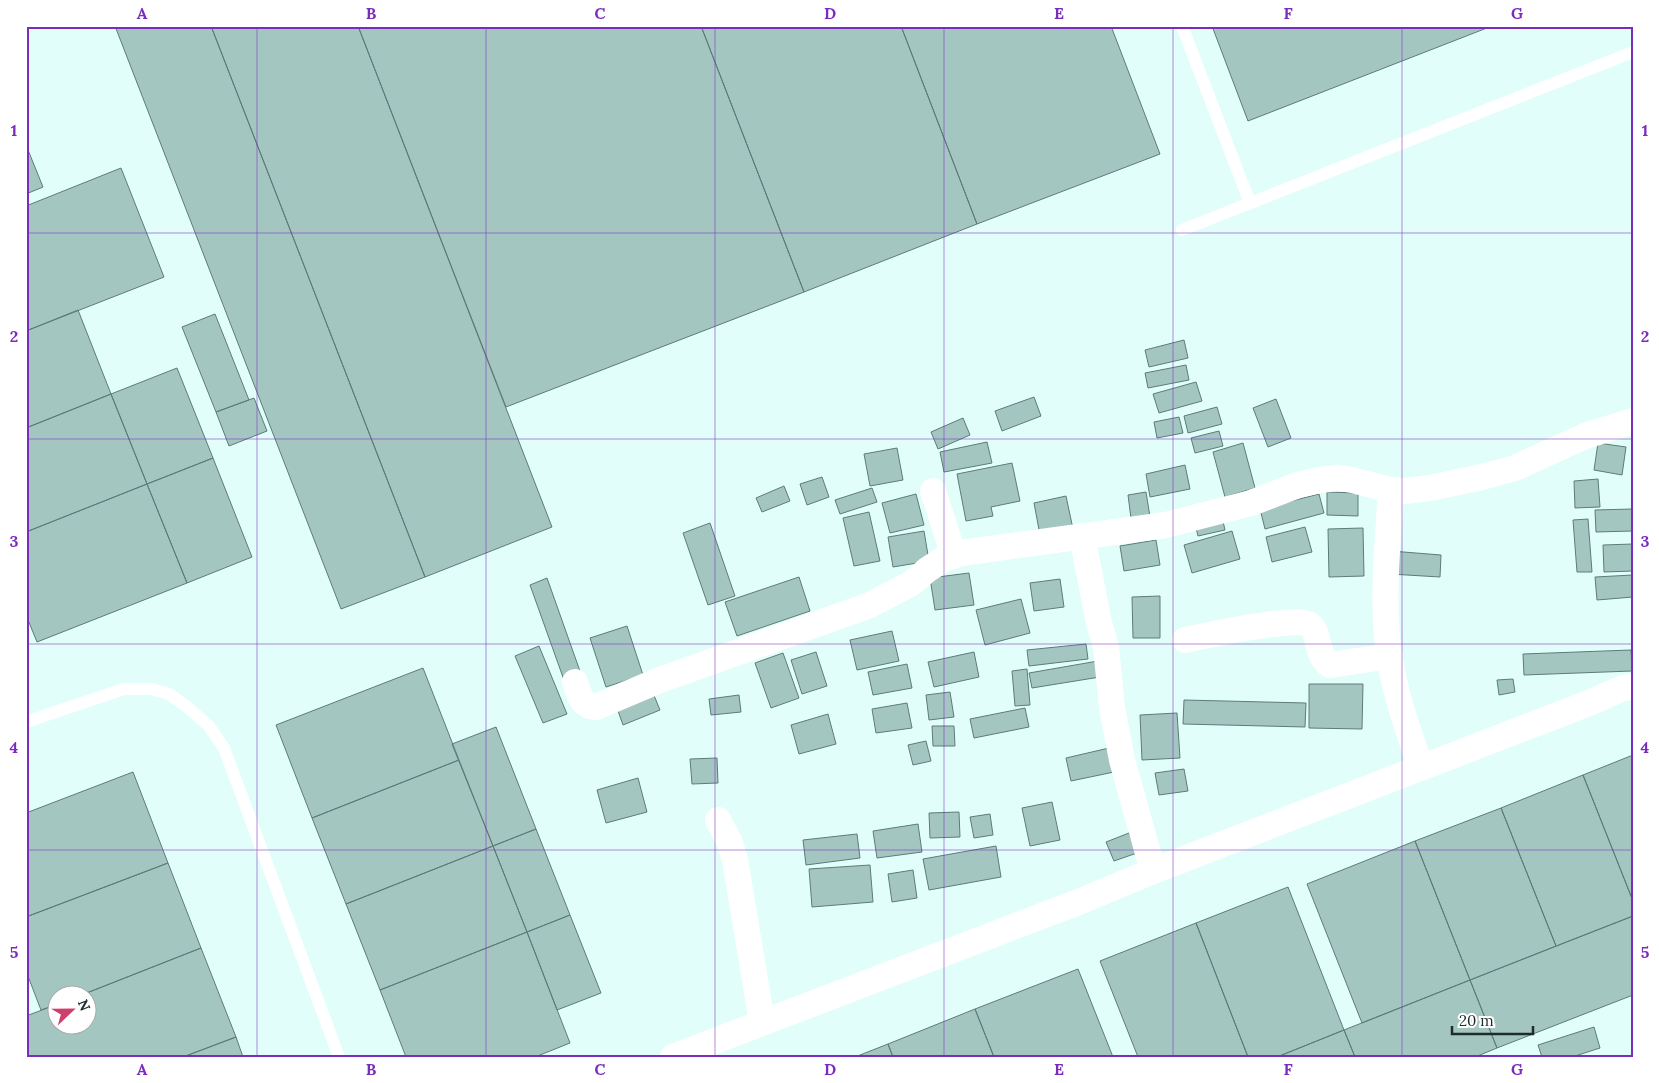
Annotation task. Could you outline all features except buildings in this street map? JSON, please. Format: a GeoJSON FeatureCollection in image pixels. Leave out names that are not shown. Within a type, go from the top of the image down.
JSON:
{"type":"FeatureCollection","features":[{"type":"Feature","properties":{"kind":"street"},"geometry":{"type":"LineString","coordinates":[[575,682],[579,695],[588,706],[596,707],[660,680],[870,605],[912,583],[944,559],[961,553],[1166,525],[1251,503],[1298,485],[1320,480],[1338,478],[1404,491],[1430,488],[1515,468],[1585,436],[1633,421]]}},
{"type":"Feature","properties":{"kind":"street"},"geometry":{"type":"LineString","coordinates":[[1392,490],[1385,587],[1388,647],[1402,713],[1421,768]]}},
{"type":"Feature","properties":{"kind":"street"},"geometry":{"type":"LineString","coordinates":[[933,491],[954,556]]}},
{"type":"Feature","properties":{"kind":"street"},"geometry":{"type":"LineString","coordinates":[[1082,536],[1099,623],[1106,647],[1112,708],[1122,760],[1153,871]]}},
{"type":"Feature","properties":{"kind":"street"},"geometry":{"type":"LineString","coordinates":[[1185,640],[1298,621],[1306,622],[1313,627],[1318,648],[1324,662],[1330,666],[1390,656]]}},
{"type":"Feature","properties":{"kind":"street"},"geometry":{"type":"LineString","coordinates":[[673,1057],[1076,903],[1153,871],[1623,688],[1633,687]]}},
{"type":"Feature","properties":{"kind":"street"},"geometry":{"type":"LineString","coordinates":[[718,820],[730,843],[735,860],[762,1022]]}},
{"type":"Feature","properties":{"kind":"lane"},"geometry":{"type":"LineString","coordinates":[[1182,26],[1250,203]]}},
{"type":"Feature","properties":{"kind":"lane"},"geometry":{"type":"LineString","coordinates":[[1182,230],[1633,52]]}},
{"type":"Feature","properties":{"kind":"lane"},"geometry":{"type":"LineString","coordinates":[[26,722],[124,689],[151,689],[169,694],[209,726],[224,748],[338,1057]]}}]}
